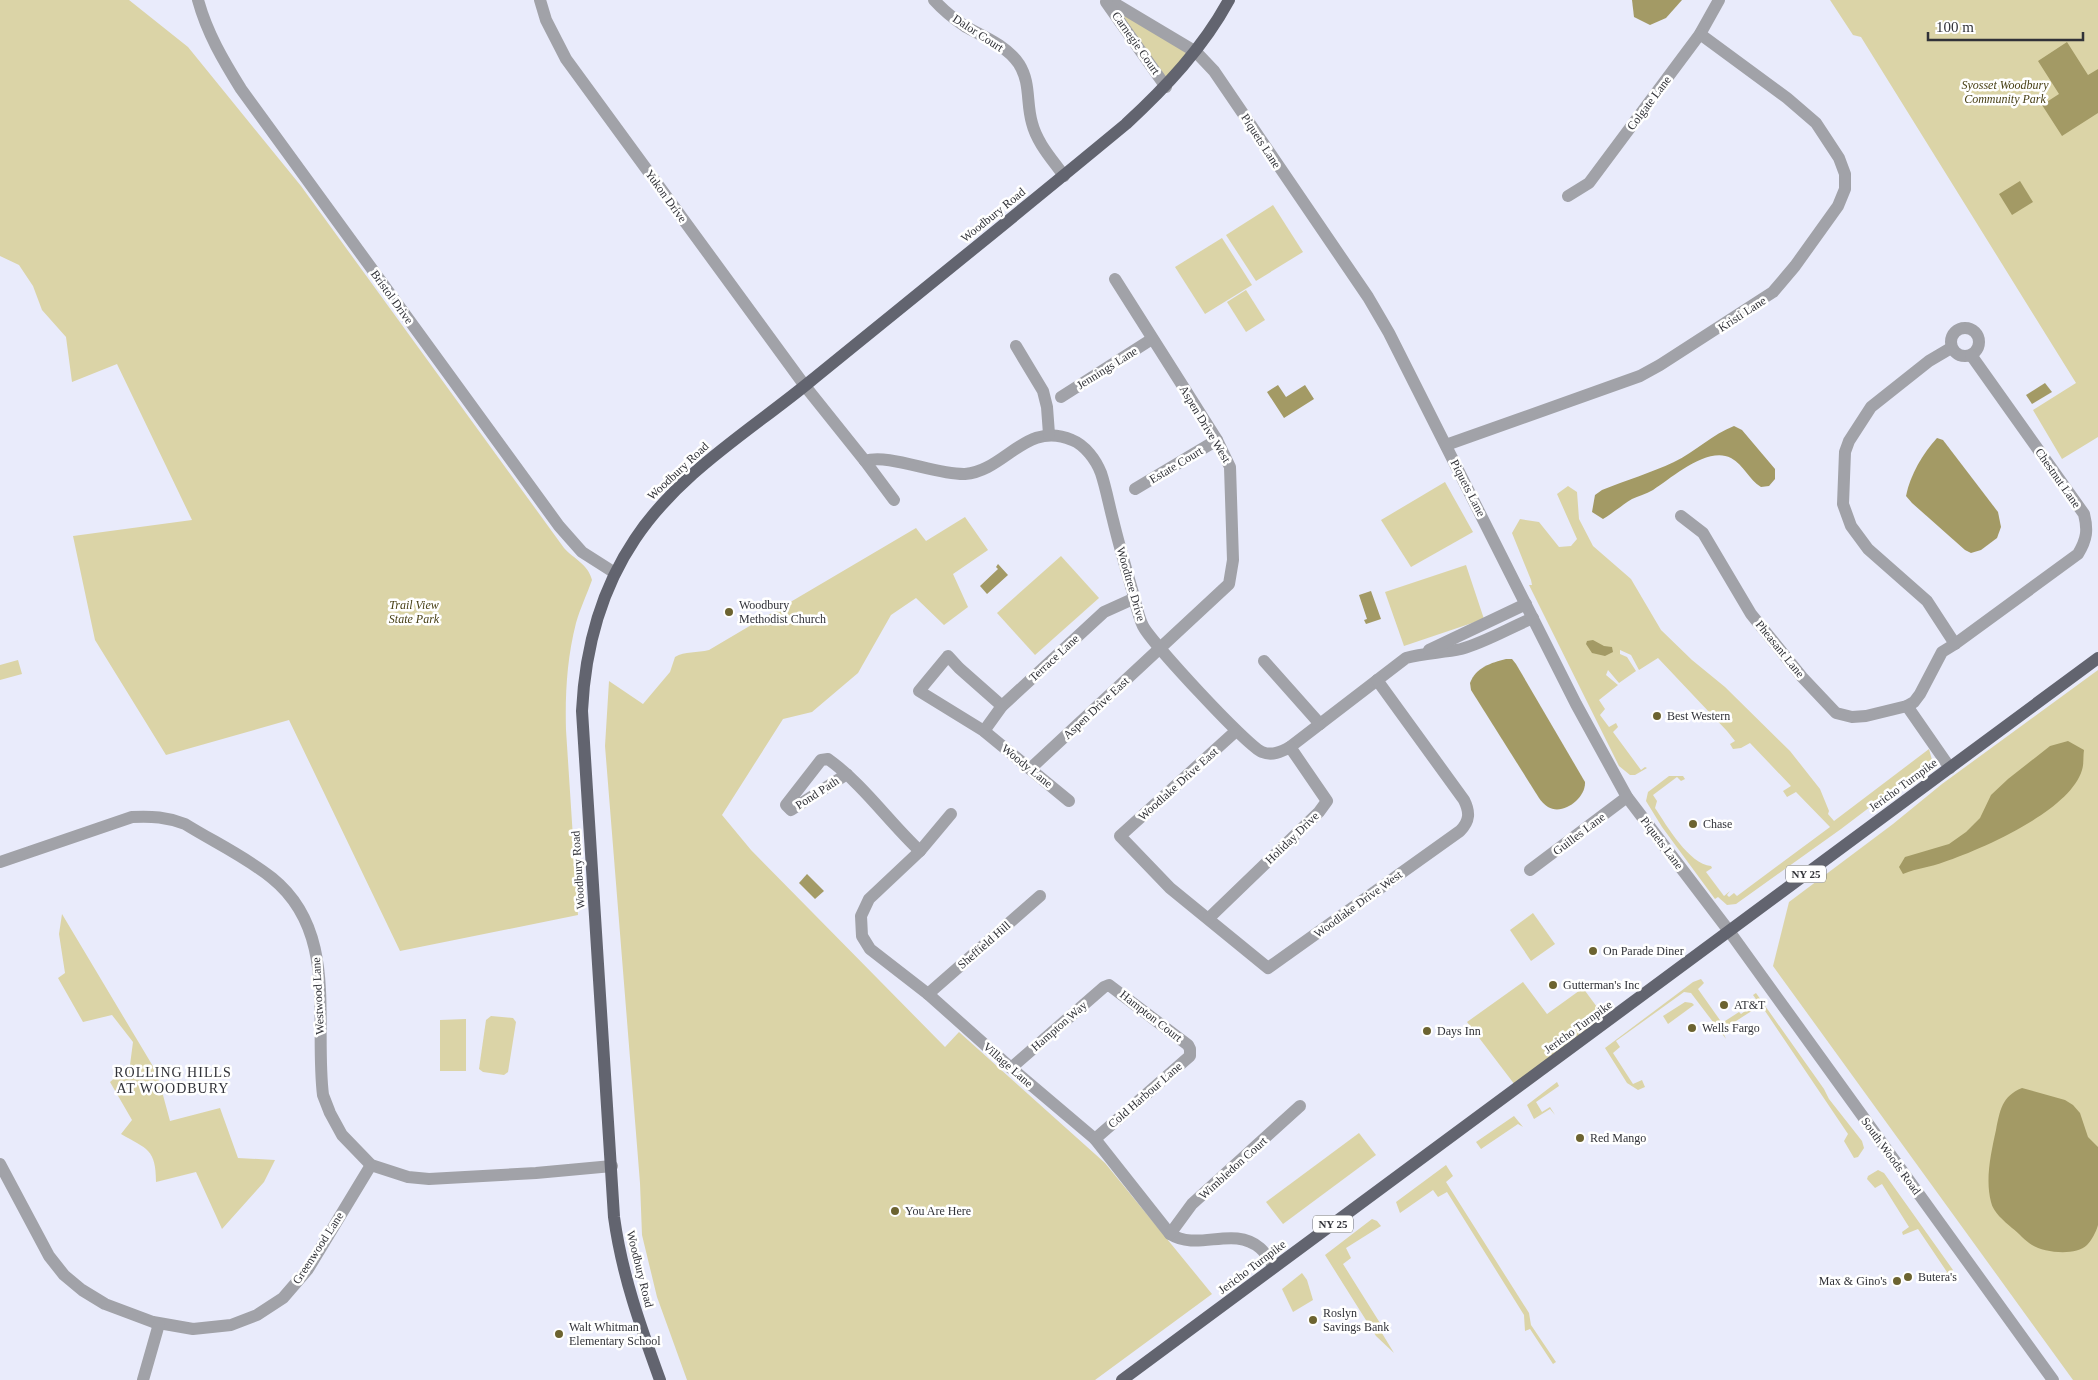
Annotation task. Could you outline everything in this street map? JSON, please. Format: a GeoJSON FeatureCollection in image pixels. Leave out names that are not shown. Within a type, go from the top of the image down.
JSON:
{"type":"FeatureCollection","features":[{"type":"Feature","properties":{"kind":"main road","name":"Woodbury Road"},"geometry":{"type":"LineString","coordinates":[[660,1380],[632,1302],[622,1263],[614,1217],[582,711],[583,680],[592,633],[603,597],[615,572],[636,537],[666,499],[701,467],[805,386],[1126,124],[1166,87],[1196,52],[1230,0]]}},
{"type":"Feature","properties":{"kind":"main road","name":"Jericho Turnpike"},"geometry":{"type":"LineString","coordinates":[[1122,1380],[2098,658]]}},
{"type":"Feature","properties":{"kind":"street","name":"Bristol Drive"},"geometry":{"type":"LineString","coordinates":[[198,0],[202,16],[216,50],[241,89],[572,543],[582,552],[615,572]]}},
{"type":"Feature","properties":{"kind":"street","name":"Yukon Drive"},"geometry":{"type":"LineString","coordinates":[[540,0],[546,20],[566,59],[805,386]]}},
{"type":"Feature","properties":{"kind":"street","name":"Dalor Court"},"geometry":{"type":"LineString","coordinates":[[934,0],[943,10],[964,25],[1000,45],[1014,58],[1026,78],[1032,124],[1039,141],[1064,176]]}},
{"type":"Feature","properties":{"kind":"street","name":"Carnegie Court"},"geometry":{"type":"LineString","coordinates":[[1105,0],[1166,87]]}},
{"type":"Feature","properties":{"kind":"street","name":"Carnegie Court"},"geometry":{"type":"LineString","coordinates":[[1109,0],[1196,52]]}},
{"type":"Feature","properties":{"kind":"street","name":"Colgate Lane"},"geometry":{"type":"LineString","coordinates":[[1568,196],[1590,183],[1700,34],[1720,0]]}},
{"type":"Feature","properties":{"kind":"street","name":"Kristi Lane"},"geometry":{"type":"LineString","coordinates":[[1446,444],[1640,376],[1660,365],[1773,292],[1838,206],[1845,190],[1845,174],[1839,158],[1816,123],[1787,98],[1700,34]]}},
{"type":"Feature","properties":{"kind":"street","name":"Piquets Lane"},"geometry":{"type":"LineString","coordinates":[[1196,52],[1220,79],[1368,297],[1446,444],[1590,731],[1627,797],[1729,932]]}},
{"type":"Feature","properties":{"kind":"street","name":"Aspen Drive West"},"geometry":{"type":"LineString","coordinates":[[1115,279],[1217,440],[1230,467],[1233,560],[1229,584],[1161,648]]}},
{"type":"Feature","properties":{"kind":"street"},"geometry":{"type":"LineString","coordinates":[[1966,328],[1978,335],[1980,344],[1971,356],[1962,356],[1952,348],[1951,338],[1956,330],[1966,328]]}},
{"type":"Feature","properties":{"kind":"street","name":"Jennings Lane"},"geometry":{"type":"LineString","coordinates":[[1061,397],[1152,339]]}},
{"type":"Feature","properties":{"kind":"street"},"geometry":{"type":"LineString","coordinates":[[865,461],[874,458],[884,459],[922,468],[966,474],[983,469],[1025,442],[1049,434],[1047,407],[1043,391],[1016,346]]}},
{"type":"Feature","properties":{"kind":"street"},"geometry":{"type":"LineString","coordinates":[[1952,348],[1929,361],[1871,407],[1849,441],[1845,452],[1843,504],[1851,526],[1868,549],[1927,600],[1955,644]]}},
{"type":"Feature","properties":{"kind":"street","name":"Chestnut Lane"},"geometry":{"type":"LineString","coordinates":[[1910,704],[1928,681],[1942,652],[2078,554],[2087,537],[2088,528],[2084,514],[1971,356]]}},
{"type":"Feature","properties":{"kind":"street"},"geometry":{"type":"LineString","coordinates":[[805,386],[894,500]]}},
{"type":"Feature","properties":{"kind":"street","name":"Woodtree Drive"},"geometry":{"type":"LineString","coordinates":[[1049,434],[1072,440],[1089,452],[1101,471],[1143,626],[1236,731],[1257,750],[1264,753],[1280,752],[1290,747],[1406,658],[1459,649],[1479,643],[1533,618]]}},
{"type":"Feature","properties":{"kind":"street","name":"Estate Court"},"geometry":{"type":"LineString","coordinates":[[1136,489],[1217,440]]}},
{"type":"Feature","properties":{"kind":"street","name":"Pheasant Lane"},"geometry":{"type":"LineString","coordinates":[[1681,516],[1703,533],[1751,614],[1832,710],[1841,715],[1852,717],[1866,716],[1910,704]]}},
{"type":"Feature","properties":{"kind":"street","name":"Terrace Lane"},"geometry":{"type":"LineString","coordinates":[[984,731],[1002,706],[1104,612],[1134,598]]}},
{"type":"Feature","properties":{"kind":"street","name":"Woodtree Drive"},"geometry":{"type":"LineString","coordinates":[[1421,654],[1526,604]]}},
{"type":"Feature","properties":{"kind":"street","name":"Aspen Drive East"},"geometry":{"type":"LineString","coordinates":[[1031,768],[1161,648]]}},
{"type":"Feature","properties":{"kind":"street","name":"Woody Lane"},"geometry":{"type":"LineString","coordinates":[[1002,706],[958,668],[948,656],[919,691],[984,731],[1069,801]]}},
{"type":"Feature","properties":{"kind":"street"},"geometry":{"type":"LineString","coordinates":[[1264,661],[1320,724]]}},
{"type":"Feature","properties":{"kind":"street","name":"Woodlake Drive West"},"geometry":{"type":"LineString","coordinates":[[1120,836],[1170,888],[1268,968],[1465,826],[1469,816],[1464,800],[1377,680]]}},
{"type":"Feature","properties":{"kind":"street"},"geometry":{"type":"LineString","coordinates":[[1910,704],[1953,765]]}},
{"type":"Feature","properties":{"kind":"street","name":"Woodlake Drive East"},"geometry":{"type":"LineString","coordinates":[[1120,836],[1236,731]]}},
{"type":"Feature","properties":{"kind":"street","name":"Holiday Drive"},"geometry":{"type":"LineString","coordinates":[[1209,918],[1319,812],[1327,801],[1290,747]]}},
{"type":"Feature","properties":{"kind":"street","name":"Pond Path"},"geometry":{"type":"LineString","coordinates":[[847,774],[791,810],[786,805],[821,760],[828,758],[847,774],[863,788],[920,850]]}},
{"type":"Feature","properties":{"kind":"street","name":"Guilles Lane"},"geometry":{"type":"LineString","coordinates":[[1530,870],[1627,797]]}},
{"type":"Feature","properties":{"kind":"street","name":"Village Lane"},"geometry":{"type":"LineString","coordinates":[[951,814],[920,850],[869,899],[861,916],[862,936],[870,949],[928,994],[1095,1139],[1170,1234]]}},
{"type":"Feature","properties":{"kind":"street","name":"Westwood Lane"},"geometry":{"type":"LineString","coordinates":[[0,862],[132,817],[152,816],[171,819],[185,824],[272,878],[292,897],[306,918],[313,935],[318,960],[323,1096],[342,1135],[371,1165],[408,1177],[430,1179],[536,1173],[612,1166]]}},
{"type":"Feature","properties":{"kind":"street","name":"Sheffield Hill"},"geometry":{"type":"LineString","coordinates":[[928,994],[1040,896]]}},
{"type":"Feature","properties":{"kind":"street","name":"South Woods Road"},"geometry":{"type":"LineString","coordinates":[[1729,932],[2052,1380]]}},
{"type":"Feature","properties":{"kind":"street","name":"Hampton Court"},"geometry":{"type":"LineString","coordinates":[[1109,985],[1188,1045],[1190,1049]]}},
{"type":"Feature","properties":{"kind":"street","name":"Hampton Way"},"geometry":{"type":"LineString","coordinates":[[1011,1068],[1104,987],[1109,985]]}},
{"type":"Feature","properties":{"kind":"street","name":"Cold Harbour Lane"},"geometry":{"type":"LineString","coordinates":[[1095,1139],[1190,1056],[1190,1049]]}},
{"type":"Feature","properties":{"kind":"street","name":"Wimbledon Court"},"geometry":{"type":"LineString","coordinates":[[1170,1234],[1192,1204],[1300,1106]]}},
{"type":"Feature","properties":{"kind":"street","name":"Greenwood Lane"},"geometry":{"type":"LineString","coordinates":[[0,1164],[50,1256],[64,1274],[82,1290],[105,1304],[159,1324],[193,1329],[216,1328],[257,1315],[283,1298],[308,1269],[371,1165]]}},
{"type":"Feature","properties":{"kind":"street"},"geometry":{"type":"LineString","coordinates":[[1170,1234],[1176,1238],[1193,1240],[1225,1237],[1238,1237],[1249,1240],[1262,1249],[1274,1267]]}},
{"type":"Feature","properties":{"kind":"street"},"geometry":{"type":"LineString","coordinates":[[143,1380],[159,1324]]}},
{"type":"Feature","properties":{"kind":"green space","name":"Trail View State Park"},"geometry":{"type":"Polygon","coordinates":[[[0,0],[129,0],[188,47],[301,186],[564,548],[590,574],[592,580],[573,636],[567,676],[566,703],[566,730],[578,915],[400,951],[289,720],[166,755],[95,640],[73,536],[192,520],[117,364],[72,382],[66,337],[42,310],[33,286],[19,265],[0,256],[0,0]]]}},
{"type":"Feature","properties":{"kind":"green space"},"geometry":{"type":"Polygon","coordinates":[[[1107,0],[1194,52],[1166,85],[1107,0]]]}},
{"type":"Feature","properties":{"kind":"green space","name":"Syosset Woodbury Community Park"},"geometry":{"type":"Polygon","coordinates":[[[1830,0],[2098,0],[2098,437],[2062,459],[2033,410],[2076,383],[1861,37],[1853,35],[1830,0]]]}},
{"type":"Feature","properties":{"kind":"green space"},"geometry":{"type":"Polygon","coordinates":[[[1273,205],[1303,252],[1256,281],[1226,235],[1273,205]]]}},
{"type":"Feature","properties":{"kind":"green space"},"geometry":{"type":"Polygon","coordinates":[[[1222,238],[1252,285],[1205,314],[1175,267],[1222,238]]]}},
{"type":"Feature","properties":{"kind":"green space"},"geometry":{"type":"Polygon","coordinates":[[[1246,290],[1265,320],[1246,332],[1227,302],[1246,290]]]}},
{"type":"Feature","properties":{"kind":"green space"},"geometry":{"type":"Polygon","coordinates":[[[1445,482],[1473,532],[1411,567],[1381,520],[1445,482]]]}},
{"type":"Feature","properties":{"kind":"green space"},"geometry":{"type":"Polygon","coordinates":[[[1568,486],[1577,492],[1579,519],[1593,546],[1631,579],[1661,630],[1692,660],[1725,687],[1790,751],[1820,789],[1829,811],[1828,814],[1834,821],[1929,749],[1932,760],[1841,829],[1736,904],[1727,905],[1718,897],[1715,899],[1662,827],[1646,801],[1648,792],[1669,776],[1683,776],[1685,779],[1681,781],[1677,777],[1653,795],[1657,801],[1655,808],[1672,834],[1687,852],[1703,864],[1711,866],[1712,868],[1706,872],[1724,896],[1730,891],[1727,895],[1729,897],[1734,893],[1737,896],[1830,827],[1796,792],[1787,797],[1783,791],[1791,786],[1750,743],[1741,748],[1733,749],[1730,744],[1735,741],[1727,731],[1658,658],[1639,670],[1631,655],[1620,650],[1620,654],[1627,657],[1636,671],[1619,683],[1608,670],[1606,675],[1618,685],[1599,700],[1605,709],[1600,715],[1609,727],[1616,723],[1618,727],[1613,732],[1641,770],[1645,767],[1647,768],[1635,775],[1630,775],[1619,766],[1529,585],[1532,585],[1531,580],[1512,533],[1520,519],[1539,522],[1559,547],[1571,546],[1577,539],[1557,494],[1568,486]]]}},
{"type":"Feature","properties":{"kind":"green space"},"geometry":{"type":"Polygon","coordinates":[[[965,517],[988,550],[953,574],[968,607],[944,625],[916,598],[891,615],[858,673],[812,712],[783,719],[722,815],[751,850],[945,1047],[959,1032],[1105,1163],[1212,1294],[1095,1380],[687,1380],[657,1297],[642,1235],[640,1183],[605,746],[609,681],[643,704],[670,672],[675,657],[709,650],[916,528],[926,541],[965,517]]]}},
{"type":"Feature","properties":{"kind":"green space"},"geometry":{"type":"Polygon","coordinates":[[[1061,556],[1099,598],[1035,655],[997,613],[1061,556]]]}},
{"type":"Feature","properties":{"kind":"green space"},"geometry":{"type":"Polygon","coordinates":[[[1466,565],[1484,619],[1404,646],[1385,592],[1466,565]]]}},
{"type":"Feature","properties":{"kind":"green space"},"geometry":{"type":"Polygon","coordinates":[[[18,660],[22,674],[0,680],[0,665],[18,660]]]}},
{"type":"Feature","properties":{"kind":"green space"},"geometry":{"type":"Polygon","coordinates":[[[2098,670],[2098,1380],[2073,1380],[1773,966],[1789,902],[1893,824],[1942,784],[2098,670]]]}},
{"type":"Feature","properties":{"kind":"green space"},"geometry":{"type":"Polygon","coordinates":[[[1533,913],[1555,944],[1531,961],[1510,930],[1533,913]]]}},
{"type":"Feature","properties":{"kind":"green space"},"geometry":{"type":"Polygon","coordinates":[[[62,914],[157,1073],[170,1121],[220,1108],[238,1158],[275,1160],[264,1182],[222,1229],[196,1172],[156,1182],[156,1171],[152,1156],[144,1147],[121,1134],[132,1120],[110,1082],[130,1065],[133,1042],[112,1015],[83,1022],[58,978],[65,973],[59,934],[62,914]]]}},
{"type":"Feature","properties":{"kind":"green space"},"geometry":{"type":"Polygon","coordinates":[[[1701,979],[1704,983],[1698,989],[1722,1023],[1739,1012],[1741,1014],[1758,1002],[1753,995],[1756,993],[1824,1089],[1829,1099],[1862,1141],[1864,1148],[1858,1157],[1854,1158],[1844,1141],[1848,1134],[1761,1005],[1722,1030],[1726,1039],[1691,993],[1684,992],[1616,1041],[1620,1047],[1613,1053],[1633,1084],[1642,1080],[1645,1087],[1638,1090],[1627,1083],[1605,1048],[1693,982],[1701,979]]]}},
{"type":"Feature","properties":{"kind":"green space"},"geometry":{"type":"Polygon","coordinates":[[[1523,982],[1547,1014],[1583,988],[1608,1022],[1518,1089],[1467,1022],[1523,982]]]}},
{"type":"Feature","properties":{"kind":"green space"},"geometry":{"type":"Polygon","coordinates":[[[1685,1002],[1694,1005],[1668,1024],[1663,1016],[1685,1002]]]}},
{"type":"Feature","properties":{"kind":"green space"},"geometry":{"type":"Polygon","coordinates":[[[491,1016],[513,1018],[516,1022],[508,1072],[504,1075],[483,1072],[479,1069],[486,1020],[491,1016]]]}},
{"type":"Feature","properties":{"kind":"green space"},"geometry":{"type":"Polygon","coordinates":[[[466,1019],[466,1071],[440,1071],[440,1020],[466,1019]]]}},
{"type":"Feature","properties":{"kind":"green space"},"geometry":{"type":"Polygon","coordinates":[[[1557,1082],[1559,1086],[1536,1102],[1542,1112],[1550,1107],[1555,1115],[1550,1109],[1534,1119],[1527,1105],[1557,1082]]]}},
{"type":"Feature","properties":{"kind":"green space"},"geometry":{"type":"Polygon","coordinates":[[[1514,1116],[1523,1127],[1518,1124],[1481,1149],[1476,1142],[1514,1116]]]}},
{"type":"Feature","properties":{"kind":"green space"},"geometry":{"type":"Polygon","coordinates":[[[1359,1133],[1376,1155],[1283,1224],[1266,1202],[1359,1133]]]}},
{"type":"Feature","properties":{"kind":"green space"},"geometry":{"type":"Polygon","coordinates":[[[1446,1165],[1453,1176],[1446,1182],[1529,1313],[1531,1325],[1556,1362],[1553,1364],[1530,1329],[1525,1331],[1524,1315],[1447,1192],[1438,1197],[1433,1190],[1400,1213],[1396,1202],[1446,1165]]]}},
{"type":"Feature","properties":{"kind":"green space"},"geometry":{"type":"Polygon","coordinates":[[[1878,1170],[1884,1173],[1953,1270],[1945,1279],[1942,1278],[1942,1275],[1947,1272],[1918,1229],[1903,1235],[1902,1232],[1909,1227],[1882,1184],[1875,1188],[1867,1179],[1868,1176],[1878,1170]]]}},
{"type":"Feature","properties":{"kind":"green space"},"geometry":{"type":"Polygon","coordinates":[[[1372,1219],[1381,1226],[1346,1248],[1351,1258],[1343,1264],[1380,1323],[1377,1325],[1394,1353],[1376,1336],[1325,1255],[1372,1219]]]}},
{"type":"Feature","properties":{"kind":"green space"},"geometry":{"type":"Polygon","coordinates":[[[1302,1273],[1307,1280],[1313,1300],[1293,1312],[1282,1289],[1302,1273]]]}},
{"type":"Feature","properties":{"kind":"shaded area"},"geometry":{"type":"Polygon","coordinates":[[[1632,0],[1682,0],[1666,18],[1650,25],[1634,17],[1632,0]]]}},
{"type":"Feature","properties":{"kind":"shaded area"},"geometry":{"type":"Polygon","coordinates":[[[2067,42],[2088,75],[2098,69],[2098,113],[2062,136],[2042,105],[2059,94],[2038,61],[2067,42]]]}},
{"type":"Feature","properties":{"kind":"shaded area"},"geometry":{"type":"Polygon","coordinates":[[[2020,181],[2033,202],[2012,215],[1999,194],[2020,181]]]}},
{"type":"Feature","properties":{"kind":"shaded area"},"geometry":{"type":"Polygon","coordinates":[[[2045,383],[2052,392],[2032,404],[2026,395],[2045,383]]]}},
{"type":"Feature","properties":{"kind":"shaded area"},"geometry":{"type":"Polygon","coordinates":[[[1278,385],[1286,397],[1305,385],[1314,399],[1284,418],[1267,392],[1278,385]]]}},
{"type":"Feature","properties":{"kind":"shaded area"},"geometry":{"type":"Polygon","coordinates":[[[1734,426],[1742,430],[1775,469],[1775,479],[1769,486],[1761,487],[1731,458],[1722,455],[1711,456],[1690,465],[1653,490],[1632,499],[1603,519],[1592,512],[1595,495],[1602,490],[1674,462],[1734,426]]]}},
{"type":"Feature","properties":{"kind":"shaded area"},"geometry":{"type":"Polygon","coordinates":[[[1937,438],[1943,440],[1998,512],[2001,527],[1997,538],[1981,550],[1971,553],[1965,550],[1906,496],[1918,465],[1937,438]]]}},
{"type":"Feature","properties":{"kind":"shaded area"},"geometry":{"type":"Polygon","coordinates":[[[998,564],[1008,575],[987,594],[980,586],[998,569],[996,567],[998,564]]]}},
{"type":"Feature","properties":{"kind":"shaded area"},"geometry":{"type":"Polygon","coordinates":[[[1371,591],[1381,619],[1366,624],[1364,620],[1367,619],[1359,595],[1371,591]]]}},
{"type":"Feature","properties":{"kind":"shaded area"},"geometry":{"type":"Polygon","coordinates":[[[1593,640],[1604,646],[1612,647],[1613,652],[1605,656],[1592,653],[1586,644],[1587,641],[1593,640]]]}},
{"type":"Feature","properties":{"kind":"shaded area"},"geometry":{"type":"Polygon","coordinates":[[[1506,659],[1512,659],[1516,664],[1585,782],[1582,794],[1567,807],[1554,809],[1548,807],[1541,800],[1471,690],[1470,683],[1480,669],[1506,659]]]}},
{"type":"Feature","properties":{"kind":"shaded area"},"geometry":{"type":"Polygon","coordinates":[[[2068,741],[2084,750],[2083,765],[2074,785],[2061,800],[2023,826],[1980,848],[1944,862],[1903,874],[1899,867],[1905,857],[1949,844],[1966,832],[1980,818],[1991,795],[2008,779],[2050,746],[2068,741]]]}},
{"type":"Feature","properties":{"kind":"shaded area"},"geometry":{"type":"Polygon","coordinates":[[[807,874],[824,891],[815,899],[799,883],[807,874]]]}},
{"type":"Feature","properties":{"kind":"shaded area"},"geometry":{"type":"Polygon","coordinates":[[[2022,1088],[2065,1100],[2073,1105],[2080,1113],[2088,1137],[2098,1147],[2098,1225],[2089,1243],[2076,1251],[2052,1251],[2032,1245],[2002,1219],[1992,1206],[1989,1193],[1989,1175],[1999,1116],[2003,1104],[2010,1095],[2022,1088]]]}},
{"type":"Feature","properties":{"kind":"place","name":"Woodbury Methodist Church"},"geometry":{"type":"Point","coordinates":[729,612]}},
{"type":"Feature","properties":{"kind":"place","name":"Best Western"},"geometry":{"type":"Point","coordinates":[1657,716]}},
{"type":"Feature","properties":{"kind":"place","name":"Chase"},"geometry":{"type":"Point","coordinates":[1693,824]}},
{"type":"Feature","properties":{"kind":"place","name":"On Parade Diner"},"geometry":{"type":"Point","coordinates":[1593,951]}},
{"type":"Feature","properties":{"kind":"place","name":"Gutterman's Inc"},"geometry":{"type":"Point","coordinates":[1553,985]}},
{"type":"Feature","properties":{"kind":"place","name":"AT&T"},"geometry":{"type":"Point","coordinates":[1724,1005]}},
{"type":"Feature","properties":{"kind":"place","name":"Wells Fargo"},"geometry":{"type":"Point","coordinates":[1692,1028]}},
{"type":"Feature","properties":{"kind":"place","name":"Days Inn"},"geometry":{"type":"Point","coordinates":[1427,1031]}},
{"type":"Feature","properties":{"kind":"place","name":"Red Mango"},"geometry":{"type":"Point","coordinates":[1580,1138]}},
{"type":"Feature","properties":{"kind":"place","name":"You Are Here"},"geometry":{"type":"Point","coordinates":[895,1211]}},
{"type":"Feature","properties":{"kind":"place","name":"Butera's"},"geometry":{"type":"Point","coordinates":[1908,1277]}},
{"type":"Feature","properties":{"kind":"place","name":"Max & Gino's"},"geometry":{"type":"Point","coordinates":[1897,1281]}},
{"type":"Feature","properties":{"kind":"place","name":"Roslyn Savings Bank"},"geometry":{"type":"Point","coordinates":[1313,1320]}},
{"type":"Feature","properties":{"kind":"place","name":"Walt Whitman Elementary School"},"geometry":{"type":"Point","coordinates":[559,1334]}},
{"type":"Feature","properties":{"kind":"district","name":"ROLLING HILLS AT WOODBURY"},"geometry":{"type":"Point","coordinates":[173,1080]}}]}
